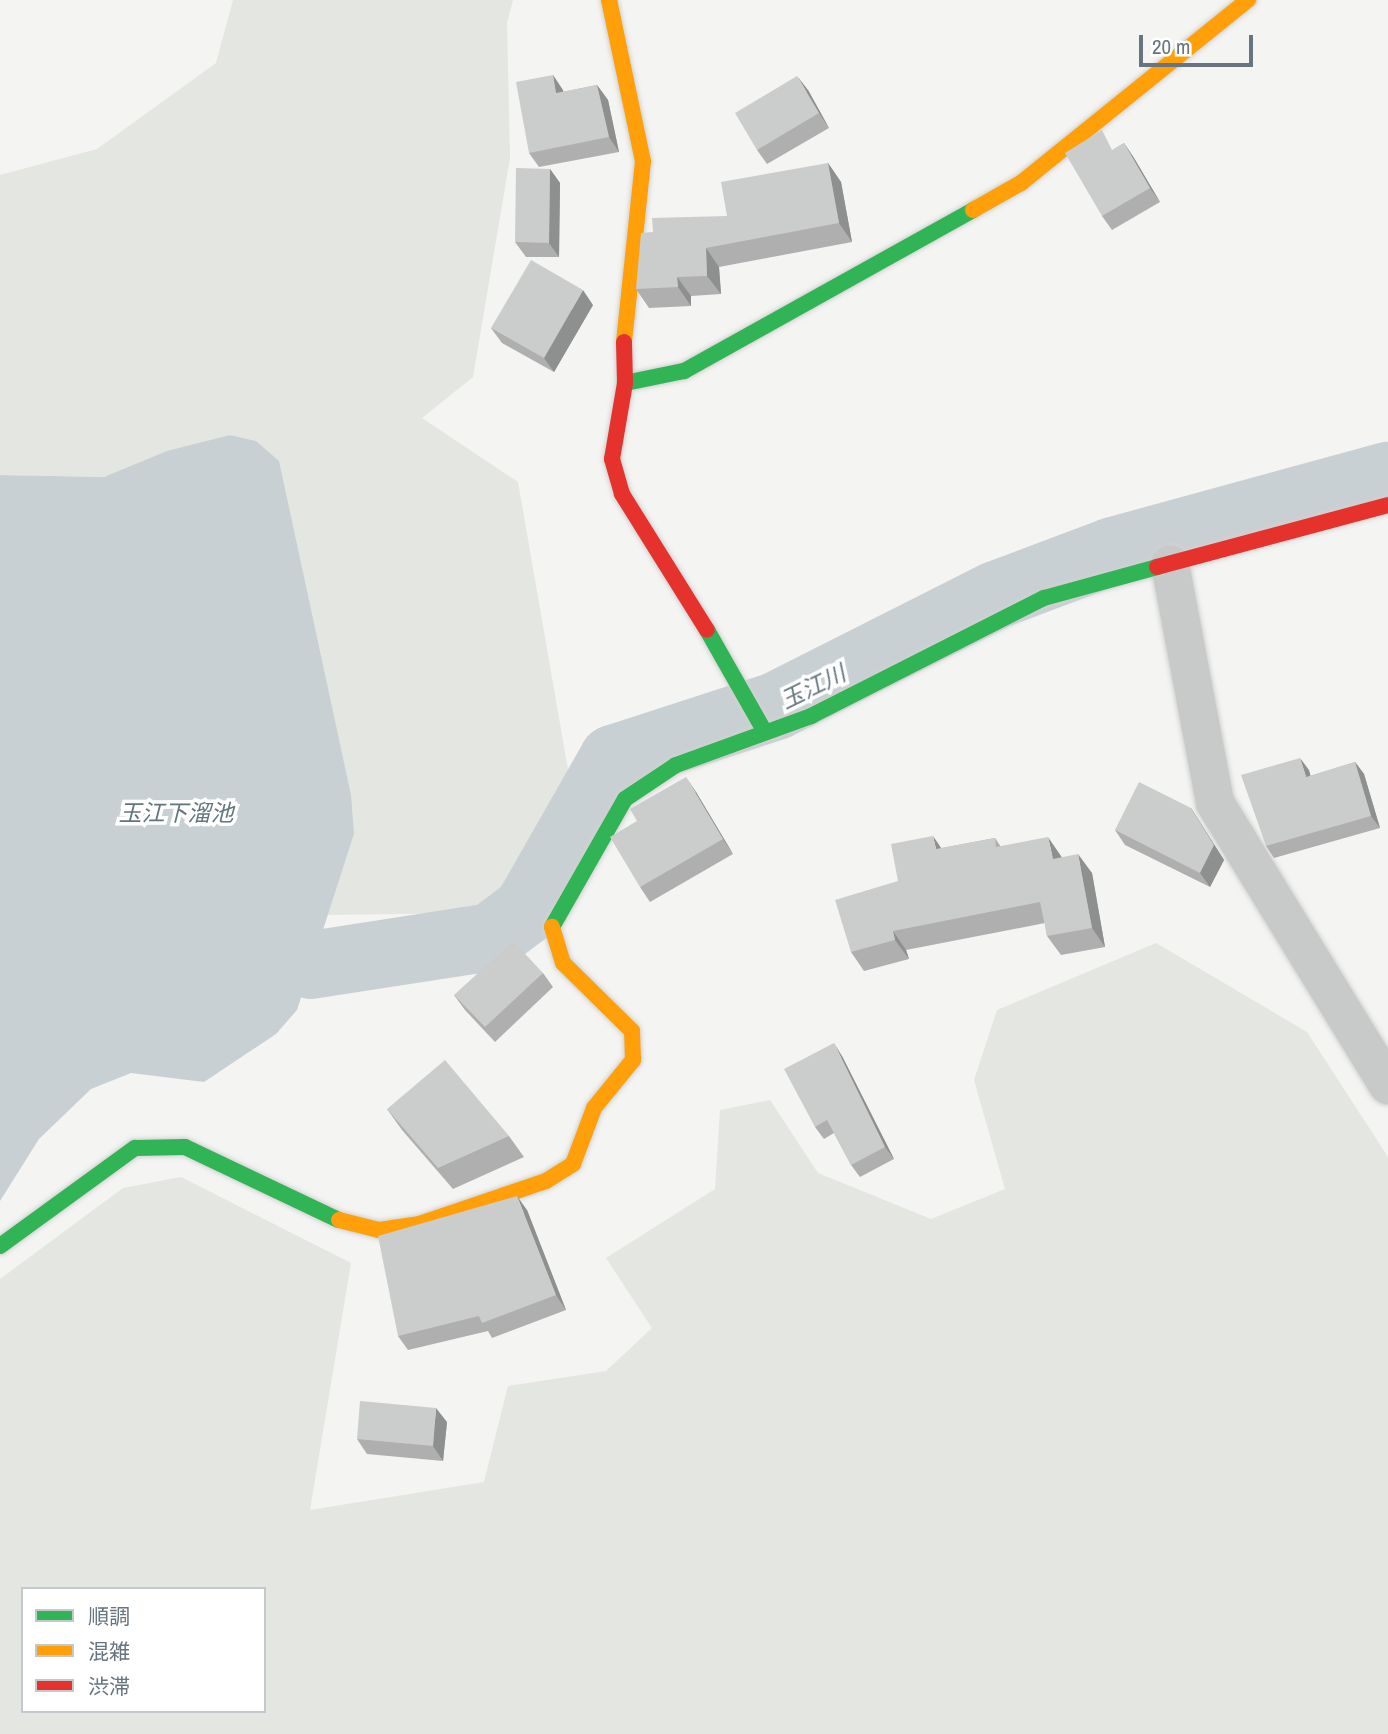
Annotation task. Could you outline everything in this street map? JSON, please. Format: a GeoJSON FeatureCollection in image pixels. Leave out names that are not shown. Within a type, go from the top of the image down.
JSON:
{"type":"FeatureCollection","features":[{"type":"Feature","properties":{"kind":"street"},"geometry":{"type":"LineString","coordinates":[[609,0],[643,161],[624,318],[625,383],[612,459],[622,494],[748,695],[765,733]]}},
{"type":"Feature","properties":{"kind":"street"},"geometry":{"type":"LineString","coordinates":[[625,383],[684,371],[1021,183],[1248,0]]}},
{"type":"Feature","properties":{"kind":"street"},"geometry":{"type":"LineString","coordinates":[[0,1246],[135,1148],[185,1147],[345,1223],[379,1230],[419,1224],[533,1186],[573,1164],[594,1108],[634,1060],[632,1031],[563,963],[551,929],[625,799],[676,765],[811,716],[1044,598],[1388,505]]}},
{"type":"Feature","properties":{"kind":"street"},"geometry":{"type":"LineString","coordinates":[[1170,564],[1214,803],[1388,1085]]}},
{"type":"Feature","properties":{"kind":"shaded area"},"geometry":{"type":"Polygon","coordinates":[[[233,0],[513,0],[507,23],[510,158],[473,377],[422,418],[518,482],[571,787],[511,894],[468,913],[327,915],[354,834],[256,441],[230,435],[104,477],[0,475],[0,175],[97,149],[216,63],[233,0]]]}},
{"type":"Feature","properties":{"kind":"shaded area"},"geometry":{"type":"Polygon","coordinates":[[[1156,943],[1307,1032],[1388,1157],[1388,1734],[0,1734],[0,1279],[123,1188],[181,1177],[351,1263],[310,1510],[484,1482],[508,1386],[606,1371],[652,1328],[606,1258],[715,1189],[720,1110],[770,1100],[818,1173],[931,1219],[1005,1189],[974,1080],[997,1010],[1156,943]]]}},
{"type":"Feature","properties":{"kind":"water","name":"玉江下溜池"},"geometry":{"type":"Polygon","coordinates":[[[230,435],[256,441],[279,461],[351,795],[354,834],[297,1010],[276,1034],[204,1082],[131,1073],[91,1089],[39,1139],[0,1201],[0,475],[104,477],[167,451],[230,435]]]}},
{"type":"Feature","properties":{"kind":"building"},"geometry":{"type":"Polygon","coordinates":[[[553,75],[556,93],[597,85],[609,137],[529,153],[516,82],[553,75]]]}},
{"type":"Feature","properties":{"kind":"building"},"geometry":{"type":"Polygon","coordinates":[[[797,76],[819,113],[757,150],[735,113],[797,76]]]}},
{"type":"Feature","properties":{"kind":"building"},"geometry":{"type":"Polygon","coordinates":[[[1102,130],[1112,150],[1124,143],[1150,188],[1102,216],[1065,153],[1102,130]]]}},
{"type":"Feature","properties":{"kind":"building"},"geometry":{"type":"Polygon","coordinates":[[[828,163],[839,223],[706,248],[707,276],[677,277],[678,287],[636,289],[641,233],[653,232],[652,218],[727,216],[721,182],[828,163]]]}},
{"type":"Feature","properties":{"kind":"building"},"geometry":{"type":"Polygon","coordinates":[[[516,168],[550,169],[549,243],[515,242],[516,168]]]}},
{"type":"Feature","properties":{"kind":"building"},"geometry":{"type":"Polygon","coordinates":[[[531,260],[583,290],[544,358],[491,328],[531,260]]]}},
{"type":"Feature","properties":{"kind":"building"},"geometry":{"type":"Polygon","coordinates":[[[1300,758],[1306,777],[1355,762],[1371,816],[1266,846],[1241,775],[1300,758]]]}},
{"type":"Feature","properties":{"kind":"building"},"geometry":{"type":"Polygon","coordinates":[[[686,777],[723,839],[640,887],[610,837],[637,821],[630,809],[686,777]]]}},
{"type":"Feature","properties":{"kind":"building"},"geometry":{"type":"Polygon","coordinates":[[[1139,782],[1191,808],[1214,845],[1200,873],[1115,830],[1139,782]]]}},
{"type":"Feature","properties":{"kind":"building"},"geometry":{"type":"Polygon","coordinates":[[[933,836],[936,849],[995,838],[996,847],[1048,837],[1053,859],[1078,854],[1092,928],[1047,936],[1040,902],[893,931],[895,940],[851,952],[835,900],[898,881],[891,844],[933,836]]]}},
{"type":"Feature","properties":{"kind":"building"},"geometry":{"type":"Polygon","coordinates":[[[513,941],[543,973],[485,1027],[454,995],[513,941]]]}},
{"type":"Feature","properties":{"kind":"building"},"geometry":{"type":"Polygon","coordinates":[[[834,1043],[885,1147],[851,1165],[827,1120],[815,1127],[784,1069],[834,1043]]]}},
{"type":"Feature","properties":{"kind":"building"},"geometry":{"type":"Polygon","coordinates":[[[445,1060],[509,1136],[438,1168],[387,1109],[445,1060]]]}},
{"type":"Feature","properties":{"kind":"building"},"geometry":{"type":"Polygon","coordinates":[[[517,1196],[556,1295],[482,1323],[479,1316],[398,1336],[378,1236],[517,1196]]]}},
{"type":"Feature","properties":{"kind":"building"},"geometry":{"type":"Polygon","coordinates":[[[360,1401],[436,1408],[433,1446],[357,1439],[360,1401]]]}},
{"type":"Feature","properties":{"kind":"waterway","name":"玉江川"},"geometry":{"type":"LineString","coordinates":[[311,965],[491,937],[527,910],[613,759],[776,706],[996,595],[1113,551],[1388,476]]}},
{"type":"Feature","properties":{"kind":"traffic: fast"},"geometry":{"type":"LineString","coordinates":[[625,383],[684,371],[973,210]]}},
{"type":"Feature","properties":{"kind":"traffic: fast"},"geometry":{"type":"LineString","coordinates":[[552,927],[625,799],[676,765],[811,716],[1044,598],[1157,567]]}},
{"type":"Feature","properties":{"kind":"traffic: fast"},"geometry":{"type":"LineString","coordinates":[[707,630],[765,732]]}},
{"type":"Feature","properties":{"kind":"traffic: fast"},"geometry":{"type":"LineString","coordinates":[[0,1246],[135,1148],[185,1147],[339,1220]]}},
{"type":"Feature","properties":{"kind":"traffic: slow"},"geometry":{"type":"LineString","coordinates":[[609,0],[643,161],[624,342]]}},
{"type":"Feature","properties":{"kind":"traffic: slow"},"geometry":{"type":"LineString","coordinates":[[973,210],[1021,183],[1248,0]]}},
{"type":"Feature","properties":{"kind":"traffic: slow"},"geometry":{"type":"LineString","coordinates":[[339,1220],[379,1230],[419,1224],[546,1181],[573,1164],[594,1108],[633,1060],[632,1031],[563,963],[552,927]]}},
{"type":"Feature","properties":{"kind":"traffic: jam"},"geometry":{"type":"LineString","coordinates":[[624,342],[625,383],[612,459],[622,494],[707,630]]}},
{"type":"Feature","properties":{"kind":"traffic: jam"},"geometry":{"type":"LineString","coordinates":[[1157,567],[1388,505]]}}]}
